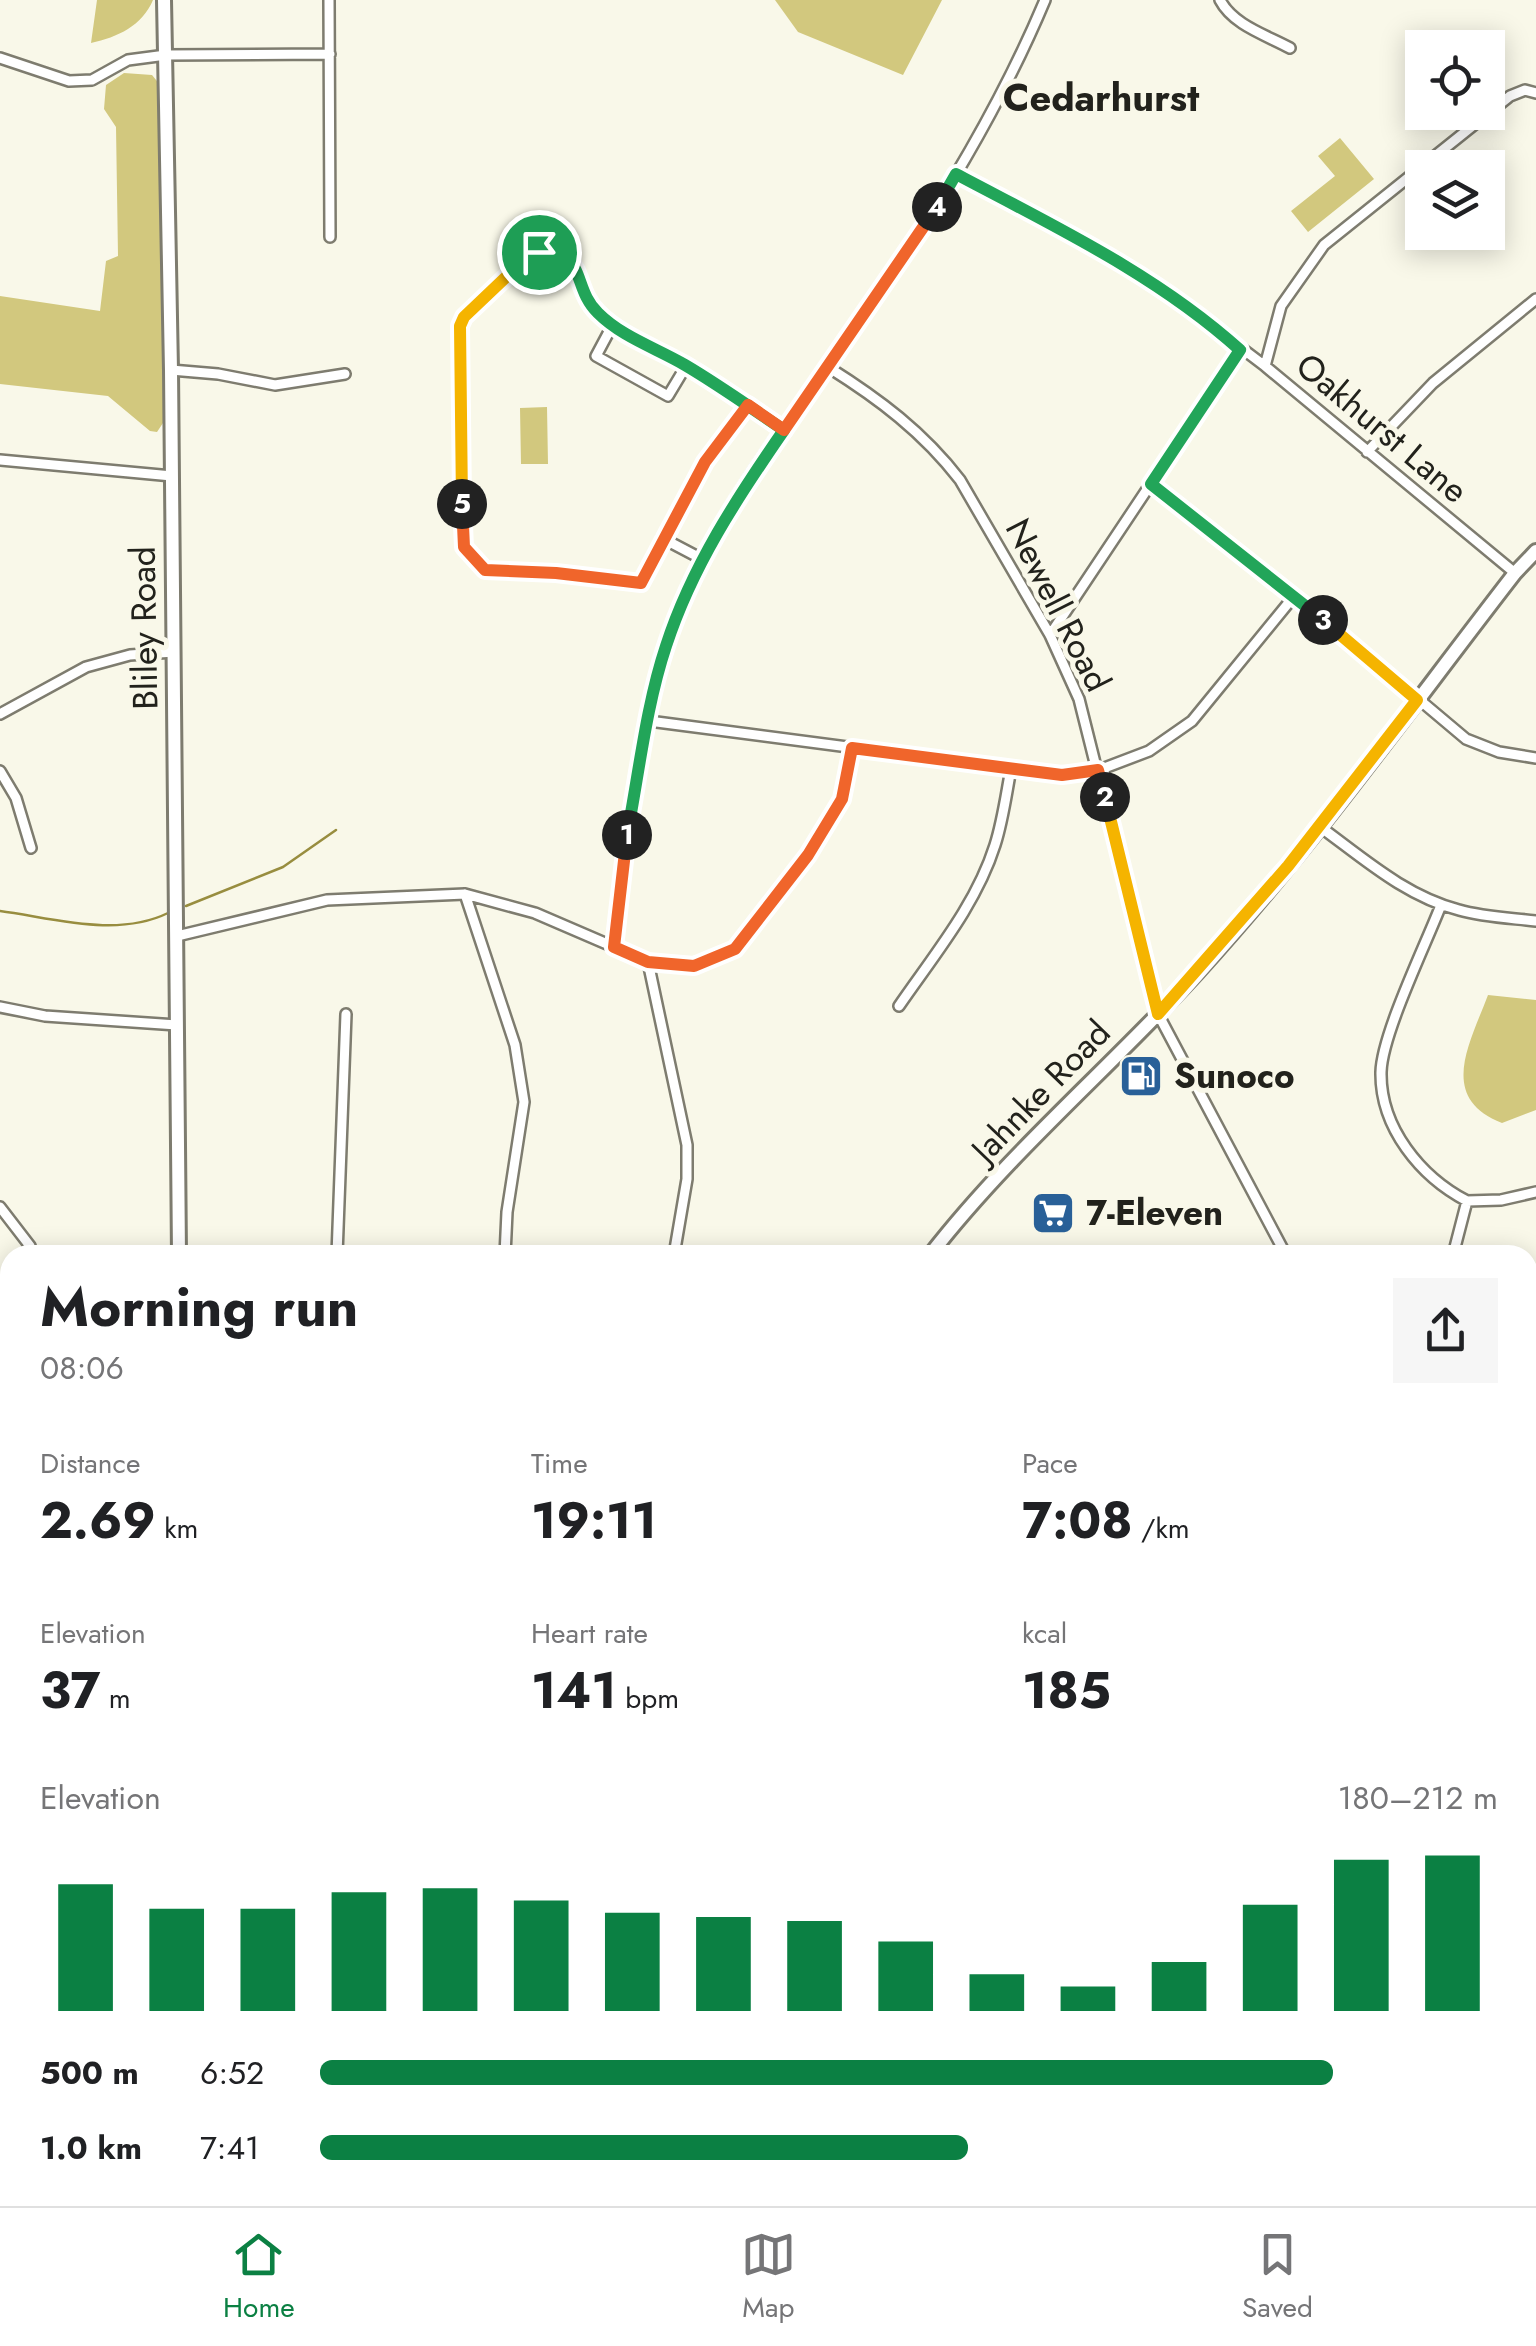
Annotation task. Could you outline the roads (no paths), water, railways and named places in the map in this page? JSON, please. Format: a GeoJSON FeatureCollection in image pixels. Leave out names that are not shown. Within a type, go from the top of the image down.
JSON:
{"type":"FeatureCollection","features":[{"type":"Feature","properties":{"kind":"street","name":"Bliley Road"},"geometry":{"type":"LineString","coordinates":[[164,0],[180,1245]]}},
{"type":"Feature","properties":{"kind":"street"},"geometry":{"type":"LineString","coordinates":[[329,0],[330,237]]}},
{"type":"Feature","properties":{"kind":"street"},"geometry":{"type":"LineString","coordinates":[[614,947],[623,853],[666,646],[702,559],[736,498],[924,227],[956,174],[1045,0]]}},
{"type":"Feature","properties":{"kind":"street"},"geometry":{"type":"LineString","coordinates":[[1220,0],[1236,19],[1290,48]]}},
{"type":"Feature","properties":{"kind":"street"},"geometry":{"type":"LineString","coordinates":[[0,58],[69,81],[92,80],[128,60],[166,55],[330,54]]}},
{"type":"Feature","properties":{"kind":"street"},"geometry":{"type":"LineString","coordinates":[[1264,366],[1280,306],[1324,245],[1510,96],[1525,90],[1536,93]]}},
{"type":"Feature","properties":{"kind":"street","name":"Oakhurst Lane"},"geometry":{"type":"LineString","coordinates":[[956,174],[1074,236],[1156,285],[1264,366],[1514,573]]}},
{"type":"Feature","properties":{"kind":"street"},"geometry":{"type":"LineString","coordinates":[[748,405],[705,462],[641,583],[556,573],[495,573],[476,563],[464,547],[460,326],[464,317],[527,257],[539,252],[557,252],[572,260],[592,308],[612,326],[686,366],[748,405],[784,430]]}},
{"type":"Feature","properties":{"kind":"street"},"geometry":{"type":"LineString","coordinates":[[1367,452],[1433,383],[1536,299]]}},
{"type":"Feature","properties":{"kind":"street"},"geometry":{"type":"LineString","coordinates":[[612,326],[596,356],[668,396],[686,366]]}},
{"type":"Feature","properties":{"kind":"street"},"geometry":{"type":"LineString","coordinates":[[1050,635],[1240,350]]}},
{"type":"Feature","properties":{"kind":"street","name":"Newell Road"},"geometry":{"type":"LineString","coordinates":[[828,367],[884,402],[947,462],[1050,635],[1079,700],[1158,1014],[1281,1245]]}},
{"type":"Feature","properties":{"kind":"street"},"geometry":{"type":"LineString","coordinates":[[171,370],[275,385],[346,374]]}},
{"type":"Feature","properties":{"kind":"street"},"geometry":{"type":"LineString","coordinates":[[0,460],[172,476]]}},
{"type":"Feature","properties":{"kind":"street"},"geometry":{"type":"LineString","coordinates":[[1151,484],[1295,595],[1466,738],[1500,752],[1536,758]]}},
{"type":"Feature","properties":{"kind":"street"},"geometry":{"type":"LineString","coordinates":[[662,538],[702,559]]}},
{"type":"Feature","properties":{"kind":"street","name":"Jahnke Road"},"geometry":{"type":"LineString","coordinates":[[939,1245],[989,1187],[1223,944],[1514,573],[1536,551]]}},
{"type":"Feature","properties":{"kind":"street"},"geometry":{"type":"LineString","coordinates":[[649,721],[1062,775],[1098,770],[1149,751],[1192,722],[1295,595]]}},
{"type":"Feature","properties":{"kind":"street"},"geometry":{"type":"LineString","coordinates":[[0,714],[86,667],[130,655],[174,652]]}},
{"type":"Feature","properties":{"kind":"street"},"geometry":{"type":"LineString","coordinates":[[177,936],[328,900],[465,894],[535,913],[648,962],[694,966],[735,949],[808,855],[842,799],[852,748]]}},
{"type":"Feature","properties":{"kind":"street"},"geometry":{"type":"LineString","coordinates":[[899,1006],[958,920],[982,876],[1002,817],[1011,769]]}},
{"type":"Feature","properties":{"kind":"street"},"geometry":{"type":"LineString","coordinates":[[0,771],[16,798],[31,848]]}},
{"type":"Feature","properties":{"kind":"street"},"geometry":{"type":"LineString","coordinates":[[1319,826],[1402,887],[1441,905],[1470,913],[1536,920]]}},
{"type":"Feature","properties":{"kind":"street"},"geometry":{"type":"LineString","coordinates":[[465,894],[515,1045],[524,1102],[505,1245]]}},
{"type":"Feature","properties":{"kind":"street"},"geometry":{"type":"LineString","coordinates":[[1441,905],[1393,1027],[1381,1071],[1386,1102],[1415,1163],[1441,1187],[1467,1201],[1501,1200],[1536,1192]]}},
{"type":"Feature","properties":{"kind":"street"},"geometry":{"type":"LineString","coordinates":[[648,962],[687,1145],[676,1245]]}},
{"type":"Feature","properties":{"kind":"street"},"geometry":{"type":"LineString","coordinates":[[0,1007],[46,1016],[177,1025]]}},
{"type":"Feature","properties":{"kind":"street"},"geometry":{"type":"LineString","coordinates":[[337,1245],[346,1014]]}},
{"type":"Feature","properties":{"kind":"street"},"geometry":{"type":"LineString","coordinates":[[1456,1245],[1467,1201]]}},
{"type":"Feature","properties":{"kind":"street"},"geometry":{"type":"LineString","coordinates":[[0,1206],[29,1245]]}},
{"type":"Feature","properties":{"kind":"waterway"},"geometry":{"type":"LineString","coordinates":[[186,906],[283,867],[336,830]]}},
{"type":"Feature","properties":{"kind":"waterway"},"geometry":{"type":"LineString","coordinates":[[0,911],[106,925],[128,924],[168,913]]}},
{"type":"Feature","properties":{"kind":"place","name":"Sunoco"},"geometry":{"type":"Point","coordinates":[1141,1076]}},
{"type":"Feature","properties":{"kind":"place","name":"7-Eleven"},"geometry":{"type":"Point","coordinates":[1053,1213]}},
{"type":"Feature","properties":{"kind":"district","name":"Cedarhurst"},"geometry":{"type":"Point","coordinates":[1101,98]}}]}
